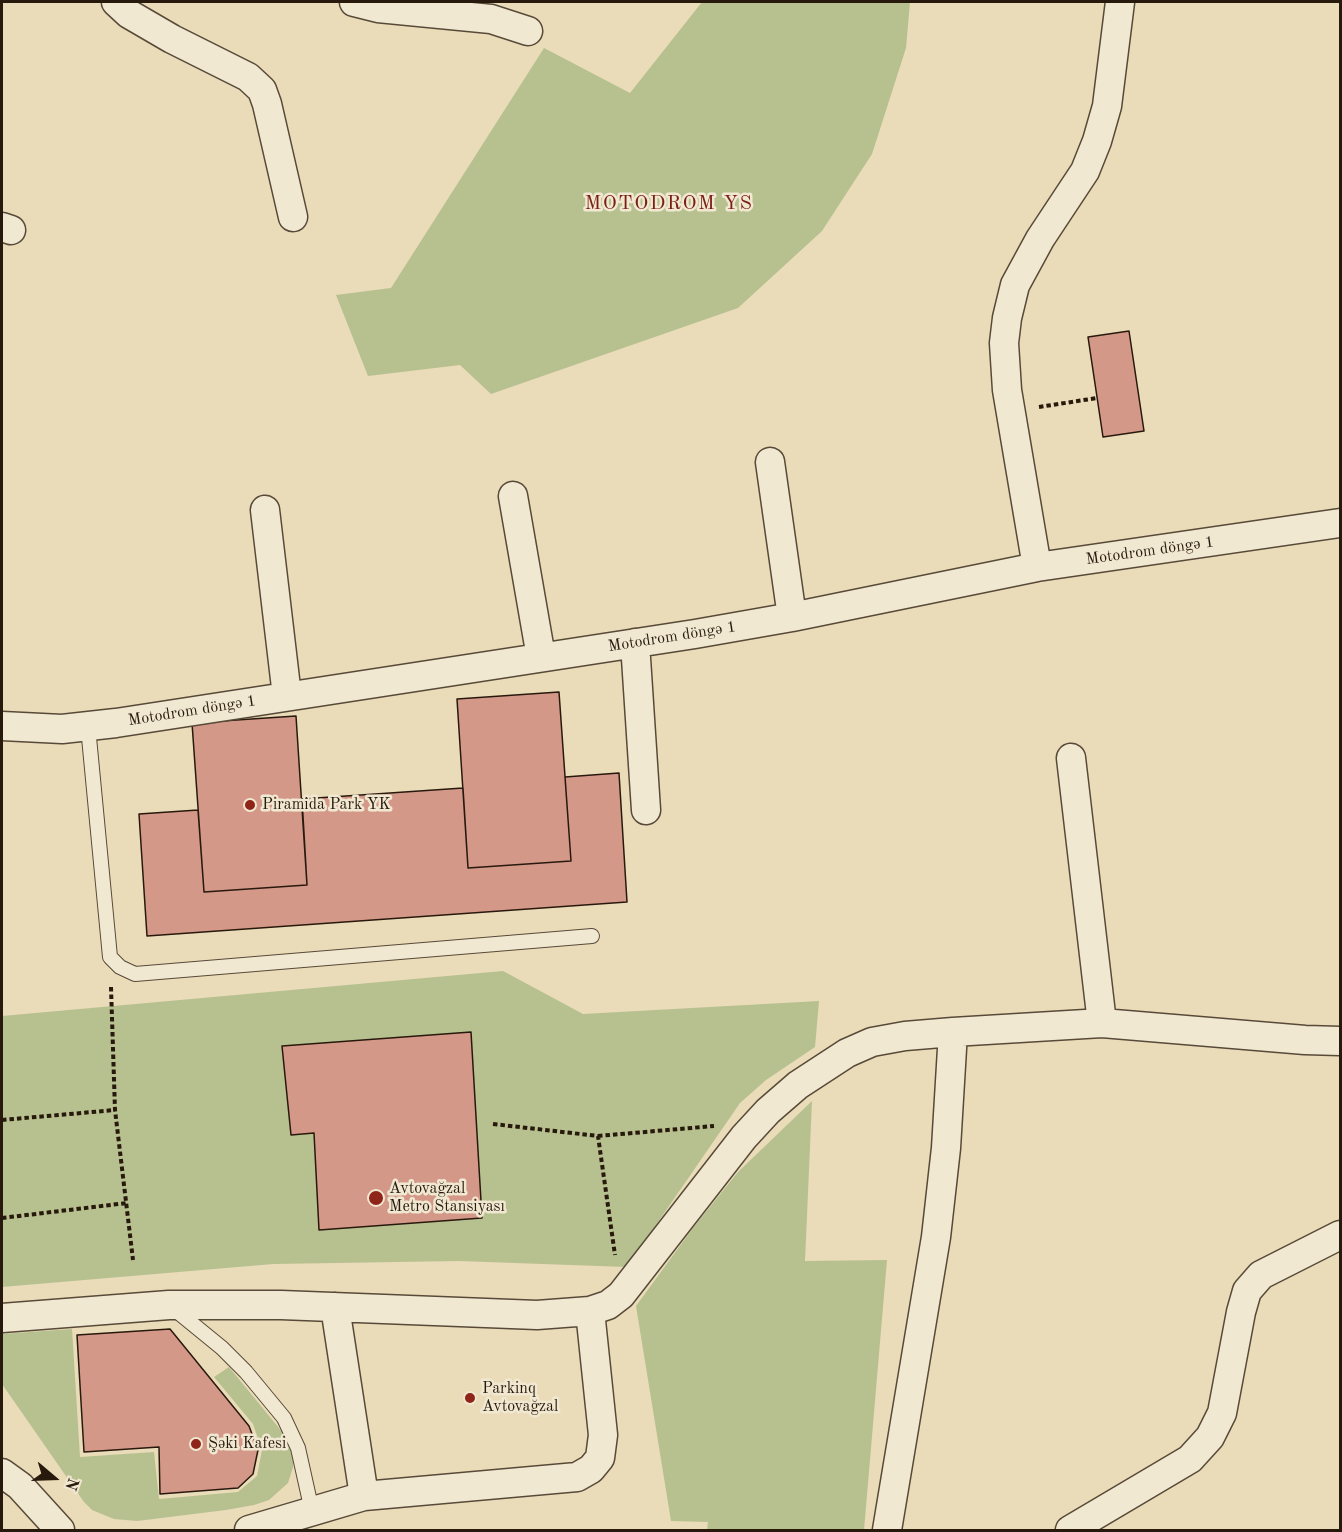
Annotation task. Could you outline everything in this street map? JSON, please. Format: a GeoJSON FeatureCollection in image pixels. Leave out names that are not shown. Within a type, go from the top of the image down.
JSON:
{"type":"FeatureCollection","features":[{"type":"Feature","properties":{"kind":"street"},"geometry":{"type":"LineString","coordinates":[[116,2],[129,14],[172,39],[248,77],[262,90],[293,217]]}},
{"type":"Feature","properties":{"kind":"street"},"geometry":{"type":"LineString","coordinates":[[354,2],[378,8],[491,20],[528,31]]}},
{"type":"Feature","properties":{"kind":"street"},"geometry":{"type":"LineString","coordinates":[[1037,567],[1007,390],[1005,343],[1007,318],[1015,285],[1040,239],[1085,171],[1097,141],[1107,106],[1120,2]]}},
{"type":"Feature","properties":{"kind":"street"},"geometry":{"type":"LineString","coordinates":[[770,462],[792,617]]}},
{"type":"Feature","properties":{"kind":"street"},"geometry":{"type":"LineString","coordinates":[[513,496],[541,657]]}},
{"type":"Feature","properties":{"kind":"street"},"geometry":{"type":"LineString","coordinates":[[265,510],[287,696]]}},
{"type":"Feature","properties":{"kind":"street","name":"Motodrom döngə 1"},"geometry":{"type":"LineString","coordinates":[[2,726],[62,729],[287,696],[695,634],[792,617],[1037,567],[1341,524]]}},
{"type":"Feature","properties":{"kind":"street"},"geometry":{"type":"LineString","coordinates":[[634,643],[646,810]]}},
{"type":"Feature","properties":{"kind":"street"},"geometry":{"type":"LineString","coordinates":[[1071,758],[1102,1023]]}},
{"type":"Feature","properties":{"kind":"street"},"geometry":{"type":"LineString","coordinates":[[2,1318],[169,1305],[335,1307],[537,1315],[590,1311],[608,1305],[621,1295],[744,1137],[768,1111],[798,1084],[847,1053],[872,1042],[905,1036],[953,1032],[1102,1023],[1341,1041]]}},
{"type":"Feature","properties":{"kind":"street"},"geometry":{"type":"LineString","coordinates":[[887,1530],[936,1237],[946,1148],[953,1032]]}},
{"type":"Feature","properties":{"kind":"street"},"geometry":{"type":"LineString","coordinates":[[1070,1530],[1190,1459],[1210,1437],[1222,1413],[1241,1312],[1248,1291],[1261,1275],[1341,1235]]}},
{"type":"Feature","properties":{"kind":"street"},"geometry":{"type":"LineString","coordinates":[[335,1307],[364,1496]]}},
{"type":"Feature","properties":{"kind":"street"},"geometry":{"type":"LineString","coordinates":[[249,1530],[364,1496],[577,1477],[591,1469],[600,1458],[603,1435],[590,1311]]}},
{"type":"Feature","properties":{"kind":"street"},"geometry":{"type":"LineString","coordinates":[[2,1473],[20,1486],[60,1530]]}},
{"type":"Feature","properties":{"kind":"lane"},"geometry":{"type":"LineString","coordinates":[[88,726],[110,957],[120,967],[135,974],[592,936]]}},
{"type":"Feature","properties":{"kind":"lane"},"geometry":{"type":"LineString","coordinates":[[169,1305],[222,1348],[246,1372],[284,1418],[298,1448],[312,1511]]}},
{"type":"Feature","properties":{"kind":"path"},"geometry":{"type":"LineString","coordinates":[[1011,411],[1097,398]]}},
{"type":"Feature","properties":{"kind":"path"},"geometry":{"type":"LineString","coordinates":[[110,957],[115,1110],[134,1260]]}},
{"type":"Feature","properties":{"kind":"path"},"geometry":{"type":"LineString","coordinates":[[2,1120],[115,1110]]}},
{"type":"Feature","properties":{"kind":"path"},"geometry":{"type":"LineString","coordinates":[[493,1124],[598,1136],[718,1126],[744,1137]]}},
{"type":"Feature","properties":{"kind":"path"},"geometry":{"type":"LineString","coordinates":[[598,1136],[621,1295]]}},
{"type":"Feature","properties":{"kind":"path"},"geometry":{"type":"LineString","coordinates":[[2,1218],[127,1203]]}},
{"type":"Feature","properties":{"kind":"green space"},"geometry":{"type":"Polygon","coordinates":[[[702,2],[910,2],[906,48],[872,154],[822,231],[738,308],[491,394],[460,365],[368,376],[336,295],[391,288],[544,48],[630,93],[702,2]]]}},
{"type":"Feature","properties":{"kind":"green space"},"geometry":{"type":"Polygon","coordinates":[[[503,971],[583,1014],[819,1001],[815,1047],[766,1080],[740,1103],[627,1267],[459,1261],[273,1264],[2,1287],[2,1016],[503,971]]]}},
{"type":"Feature","properties":{"kind":"green space"},"geometry":{"type":"Polygon","coordinates":[[[812,1101],[805,1261],[887,1260],[864,1530],[707,1530],[708,1522],[671,1521],[636,1306],[693,1228],[738,1172],[812,1101]]]}},
{"type":"Feature","properties":{"kind":"green space"},"geometry":{"type":"Polygon","coordinates":[[[72,1329],[80,1457],[154,1452],[159,1499],[238,1492],[257,1476],[262,1450],[253,1424],[214,1377],[229,1367],[288,1439],[294,1454],[288,1483],[269,1500],[226,1510],[137,1521],[114,1519],[92,1510],[84,1502],[2,1384],[2,1334],[72,1329]]]}},
{"type":"Feature","properties":{"kind":"building"},"geometry":{"type":"Polygon","coordinates":[[[1129,331],[1144,431],[1103,437],[1088,337],[1129,331]]]}},
{"type":"Feature","properties":{"kind":"building"},"geometry":{"type":"Polygon","coordinates":[[[559,692],[571,861],[468,868],[457,699],[559,692]]]}},
{"type":"Feature","properties":{"kind":"building","name":"Piramida Park YK"},"geometry":{"type":"Polygon","coordinates":[[[296,716],[307,885],[204,892],[192,723],[296,716]]]}},
{"type":"Feature","properties":{"kind":"building"},"geometry":{"type":"Polygon","coordinates":[[[619,773],[627,902],[147,936],[139,814],[198,810],[204,892],[307,885],[302,799],[463,788],[468,868],[571,861],[565,777],[619,773]]]}},
{"type":"Feature","properties":{"kind":"building","name":"Avtovağzal Metro Stansiyası"},"geometry":{"type":"Polygon","coordinates":[[[471,1032],[482,1218],[319,1230],[314,1133],[291,1135],[282,1046],[471,1032]]]}},
{"type":"Feature","properties":{"kind":"building"},"geometry":{"type":"Polygon","coordinates":[[[170,1329],[249,1426],[258,1450],[253,1474],[238,1488],[160,1494],[159,1447],[84,1452],[77,1335],[170,1329]]]}},
{"type":"Feature","properties":{"kind":"place","name":"Piramida Park YK"},"geometry":{"type":"Point","coordinates":[250,805]}},
{"type":"Feature","properties":{"kind":"place","name":"Avtovağzal Metro Stansiyası"},"geometry":{"type":"Point","coordinates":[376,1198]}},
{"type":"Feature","properties":{"kind":"place","name":"Parkinq Avtovağzal"},"geometry":{"type":"Point","coordinates":[470,1398]}},
{"type":"Feature","properties":{"kind":"place","name":"Şəki Kafesi"},"geometry":{"type":"Point","coordinates":[196,1444]}},
{"type":"Feature","properties":{"kind":"district","name":"MOTODROM YS"},"geometry":{"type":"Point","coordinates":[669,204]}}]}
